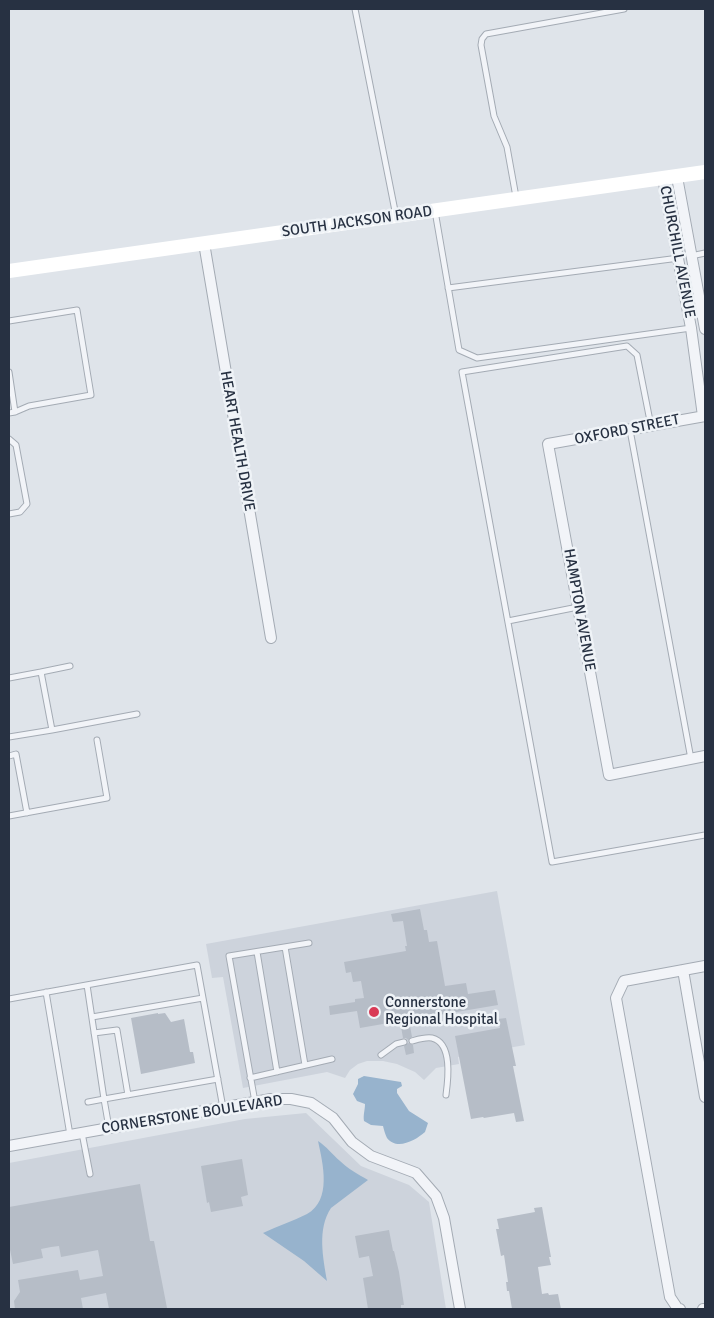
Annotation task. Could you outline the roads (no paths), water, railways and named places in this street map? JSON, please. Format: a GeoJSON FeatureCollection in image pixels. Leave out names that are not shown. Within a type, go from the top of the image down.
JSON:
{"type":"FeatureCollection","features":[{"type":"Feature","properties":{"kind":"main road","name":"SOUTH JACKSON ROAD"},"geometry":{"type":"LineString","coordinates":[[9,271],[705,172]]}},
{"type":"Feature","properties":{"kind":"street","name":"CHURCHILL AVENUE"},"geometry":{"type":"LineString","coordinates":[[670,177],[691,256],[705,327]]}},
{"type":"Feature","properties":{"kind":"street","name":"CHURCHILL AVENUE"},"geometry":{"type":"LineString","coordinates":[[670,177],[679,258],[704,416]]}},
{"type":"Feature","properties":{"kind":"street","name":"HEART HEALTH DRIVE"},"geometry":{"type":"LineString","coordinates":[[204,243],[271,638]]}},
{"type":"Feature","properties":{"kind":"street"},"geometry":{"type":"LineString","coordinates":[[679,258],[691,256]]}},
{"type":"Feature","properties":{"kind":"street"},"geometry":{"type":"LineString","coordinates":[[691,328],[705,327]]}},
{"type":"Feature","properties":{"kind":"street","name":"OXFORD STREET"},"geometry":{"type":"LineString","coordinates":[[548,444],[704,416]]}},
{"type":"Feature","properties":{"kind":"street","name":"HAMPTON AVENUE"},"geometry":{"type":"LineString","coordinates":[[548,444],[609,775],[691,758]]}},
{"type":"Feature","properties":{"kind":"street"},"geometry":{"type":"LineString","coordinates":[[691,758],[705,756]]}},
{"type":"Feature","properties":{"kind":"street"},"geometry":{"type":"LineString","coordinates":[[680,1309],[678,1309],[670,1296],[616,998],[624,981],[705,966]]}},
{"type":"Feature","properties":{"kind":"street"},"geometry":{"type":"LineString","coordinates":[[683,970],[705,1097]]}},
{"type":"Feature","properties":{"kind":"street","name":"CORNERSTONE BOULEVARD"},"geometry":{"type":"LineString","coordinates":[[9,1146],[271,1099],[311,1102],[332,1118],[352,1142],[372,1156],[416,1173],[436,1196],[444,1218],[460,1309]]}},
{"type":"Feature","properties":{"kind":"lane"},"geometry":{"type":"LineString","coordinates":[[355,9],[396,216]]}},
{"type":"Feature","properties":{"kind":"lane"},"geometry":{"type":"LineString","coordinates":[[517,199],[507,147],[494,116],[481,45],[482,39],[486,34],[624,9]]}},
{"type":"Feature","properties":{"kind":"lane"},"geometry":{"type":"LineString","coordinates":[[435,210],[459,350],[477,358],[691,328]]}},
{"type":"Feature","properties":{"kind":"lane"},"geometry":{"type":"LineString","coordinates":[[691,256],[705,253]]}},
{"type":"Feature","properties":{"kind":"lane"},"geometry":{"type":"LineString","coordinates":[[448,288],[679,258]]}},
{"type":"Feature","properties":{"kind":"lane"},"geometry":{"type":"LineString","coordinates":[[9,321],[77,310],[91,395],[29,406],[9,413]]}},
{"type":"Feature","properties":{"kind":"lane"},"geometry":{"type":"LineString","coordinates":[[651,426],[637,355],[627,346],[462,372],[552,862],[705,835]]}},
{"type":"Feature","properties":{"kind":"lane"},"geometry":{"type":"LineString","coordinates":[[9,372],[10,389],[15,412]]}},
{"type":"Feature","properties":{"kind":"lane"},"geometry":{"type":"LineString","coordinates":[[630,430],[691,758]]}},
{"type":"Feature","properties":{"kind":"lane"},"geometry":{"type":"LineString","coordinates":[[9,440],[16,445],[27,504],[20,512],[9,514]]}},
{"type":"Feature","properties":{"kind":"lane"},"geometry":{"type":"LineString","coordinates":[[508,621],[578,608]]}},
{"type":"Feature","properties":{"kind":"lane"},"geometry":{"type":"LineString","coordinates":[[9,678],[70,666]]}},
{"type":"Feature","properties":{"kind":"lane"},"geometry":{"type":"LineString","coordinates":[[41,672],[52,730]]}},
{"type":"Feature","properties":{"kind":"lane"},"geometry":{"type":"LineString","coordinates":[[9,738],[137,714]]}},
{"type":"Feature","properties":{"kind":"lane"},"geometry":{"type":"LineString","coordinates":[[9,816],[107,798],[97,740]]}},
{"type":"Feature","properties":{"kind":"lane"},"geometry":{"type":"LineString","coordinates":[[9,756],[16,754],[27,813]]}},
{"type":"Feature","properties":{"kind":"lane"},"geometry":{"type":"LineString","coordinates":[[255,1102],[229,956],[309,943]]}},
{"type":"Feature","properties":{"kind":"lane"},"geometry":{"type":"LineString","coordinates":[[285,947],[305,1065]]}},
{"type":"Feature","properties":{"kind":"lane"},"geometry":{"type":"LineString","coordinates":[[257,952],[277,1072]]}},
{"type":"Feature","properties":{"kind":"lane"},"geometry":{"type":"LineString","coordinates":[[9,999],[197,965],[223,1108]]}},
{"type":"Feature","properties":{"kind":"lane"},"geometry":{"type":"LineString","coordinates":[[87,985],[109,1128]]}},
{"type":"Feature","properties":{"kind":"lane"},"geometry":{"type":"LineString","coordinates":[[46,992],[70,1136]]}},
{"type":"Feature","properties":{"kind":"lane"},"geometry":{"type":"LineString","coordinates":[[92,1017],[203,998]]}},
{"type":"Feature","properties":{"kind":"lane"},"geometry":{"type":"LineString","coordinates":[[94,1033],[117,1030],[128,1095]]}},
{"type":"Feature","properties":{"kind":"lane"},"geometry":{"type":"LineString","coordinates":[[412,1041],[434,1038],[443,1045],[449,1075],[446,1095]]}},
{"type":"Feature","properties":{"kind":"lane"},"geometry":{"type":"LineString","coordinates":[[381,1055],[396,1044],[404,1042]]}},
{"type":"Feature","properties":{"kind":"lane"},"geometry":{"type":"LineString","coordinates":[[250,1078],[332,1059]]}},
{"type":"Feature","properties":{"kind":"lane"},"geometry":{"type":"LineString","coordinates":[[88,1102],[218,1079]]}},
{"type":"Feature","properties":{"kind":"lane"},"geometry":{"type":"LineString","coordinates":[[82,1133],[90,1174]]}},
{"type":"Feature","properties":{"kind":"water"},"geometry":{"type":"Polygon","coordinates":[[[364,1076],[401,1082],[402,1086],[397,1089],[397,1093],[409,1111],[428,1123],[425,1132],[412,1141],[396,1144],[387,1138],[383,1126],[371,1125],[364,1121],[365,1104],[357,1101],[353,1094],[358,1084],[358,1079],[364,1076]]]}},
{"type":"Feature","properties":{"kind":"water"},"geometry":{"type":"Polygon","coordinates":[[[318,1141],[346,1166],[368,1180],[331,1208],[327,1216],[322,1243],[327,1281],[304,1261],[263,1233],[307,1214],[315,1208],[320,1200],[324,1181],[318,1141]]]}},
{"type":"Feature","properties":{"kind":"place","name":"Connerstone Regional Hospital"},"geometry":{"type":"Point","coordinates":[374,1012]}}]}
